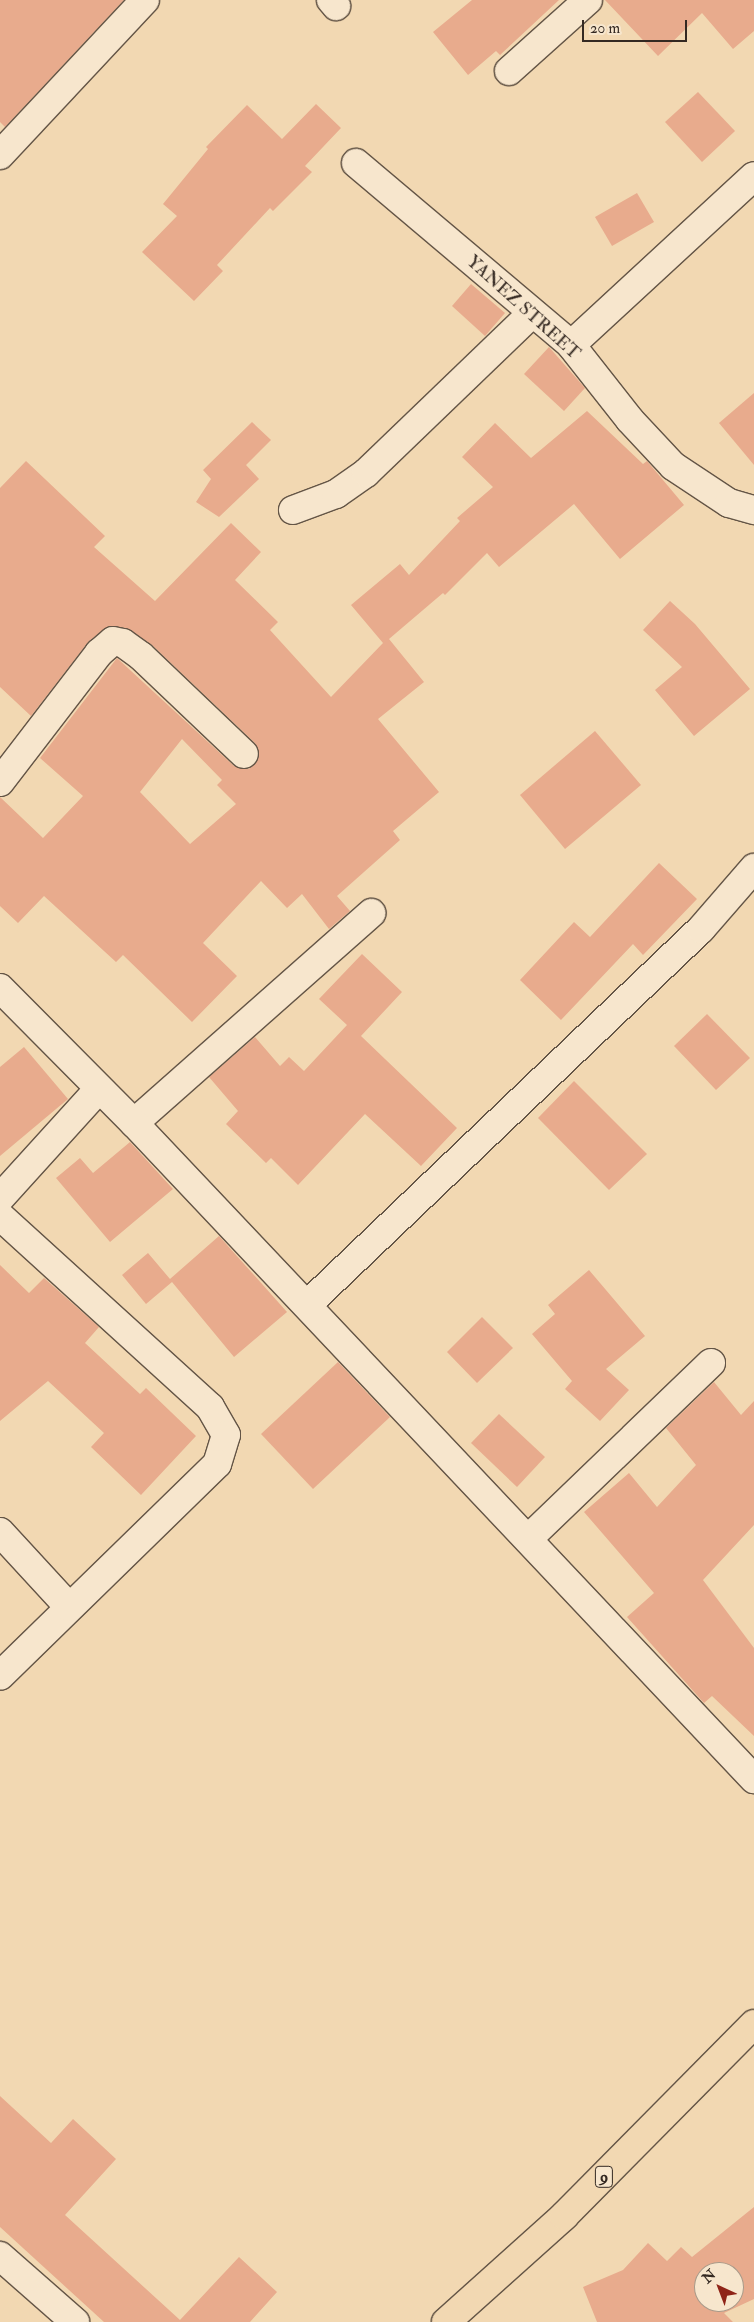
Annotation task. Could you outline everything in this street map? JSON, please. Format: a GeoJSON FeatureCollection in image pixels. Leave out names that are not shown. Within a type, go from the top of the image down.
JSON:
{"type":"FeatureCollection","features":[{"type":"Feature","properties":{"kind":"highway","name":"9"},"geometry":{"type":"LineString","coordinates":[[446,2322],[564,2216],[754,2024]]}},
{"type":"Feature","properties":{"kind":"street"},"geometry":{"type":"LineString","coordinates":[[0,155],[145,0]]}},
{"type":"Feature","properties":{"kind":"street"},"geometry":{"type":"LineString","coordinates":[[509,70],[588,0]]}},
{"type":"Feature","properties":{"kind":"street","name":"YANEZ STREET"},"geometry":{"type":"LineString","coordinates":[[356,163],[571,346],[630,420],[673,466],[729,503],[754,510]]}},
{"type":"Feature","properties":{"kind":"street"},"geometry":{"type":"LineString","coordinates":[[571,346],[754,176]]}},
{"type":"Feature","properties":{"kind":"street"},"geometry":{"type":"LineString","coordinates":[[293,510],[336,494],[366,473],[532,313]]}},
{"type":"Feature","properties":{"kind":"street"},"geometry":{"type":"LineString","coordinates":[[0,782],[99,653],[113,641],[123,643],[141,656],[244,754]]}},
{"type":"Feature","properties":{"kind":"street"},"geometry":{"type":"LineString","coordinates":[[308,1305],[701,929],[754,868]]}},
{"type":"Feature","properties":{"kind":"street"},"geometry":{"type":"LineString","coordinates":[[134,1123],[371,912]]}},
{"type":"Feature","properties":{"kind":"street"},"geometry":{"type":"LineString","coordinates":[[0,988],[134,1123],[308,1305],[754,1778]]}},
{"type":"Feature","properties":{"kind":"street"},"geometry":{"type":"LineString","coordinates":[[0,1198],[99,1089]]}},
{"type":"Feature","properties":{"kind":"street"},"geometry":{"type":"LineString","coordinates":[[0,1216],[210,1407],[226,1435],[217,1464],[0,1676]]}},
{"type":"Feature","properties":{"kind":"street"},"geometry":{"type":"LineString","coordinates":[[528,1539],[711,1363]]}},
{"type":"Feature","properties":{"kind":"street"},"geometry":{"type":"LineString","coordinates":[[0,1532],[69,1607]]}},
{"type":"Feature","properties":{"kind":"street"},"geometry":{"type":"LineString","coordinates":[[0,2256],[75,2322]]}},
{"type":"Feature","properties":{"kind":"building"},"geometry":{"type":"Polygon","coordinates":[[[0,0],[124,0],[5,127],[0,122],[0,0]]]}},
{"type":"Feature","properties":{"kind":"building"},"geometry":{"type":"Polygon","coordinates":[[[472,0],[559,0],[500,55],[496,51],[468,75],[433,32],[472,0]]]}},
{"type":"Feature","properties":{"kind":"building"},"geometry":{"type":"Polygon","coordinates":[[[605,0],[754,0],[754,31],[733,49],[702,13],[658,56],[605,0]]]}},
{"type":"Feature","properties":{"kind":"building"},"geometry":{"type":"Polygon","coordinates":[[[698,92],[735,131],[702,162],[665,122],[698,92]]]}},
{"type":"Feature","properties":{"kind":"building"},"geometry":{"type":"Polygon","coordinates":[[[316,104],[341,128],[305,166],[312,172],[273,211],[270,208],[217,265],[223,271],[194,301],[142,252],[177,216],[163,204],[208,149],[206,147],[247,105],[282,139],[316,104]]]}},
{"type":"Feature","properties":{"kind":"building"},"geometry":{"type":"Polygon","coordinates":[[[637,193],[654,222],[612,246],[595,217],[637,193]]]}},
{"type":"Feature","properties":{"kind":"building"},"geometry":{"type":"Polygon","coordinates":[[[471,284],[505,313],[485,336],[452,306],[471,284]]]}},
{"type":"Feature","properties":{"kind":"building"},"geometry":{"type":"Polygon","coordinates":[[[549,347],[585,388],[564,411],[524,374],[549,347]]]}},
{"type":"Feature","properties":{"kind":"building"},"geometry":{"type":"Polygon","coordinates":[[[754,393],[754,465],[719,423],[754,393]]]}},
{"type":"Feature","properties":{"kind":"building"},"geometry":{"type":"Polygon","coordinates":[[[587,411],[643,464],[647,461],[684,505],[620,559],[574,504],[499,567],[487,553],[445,595],[443,593],[389,639],[424,682],[378,719],[439,792],[393,831],[400,840],[337,896],[350,911],[329,929],[302,894],[287,908],[261,881],[203,943],[237,976],[192,1022],[123,955],[116,962],[44,896],[18,923],[0,906],[0,797],[43,838],[83,796],[40,758],[117,658],[234,766],[249,769],[259,757],[255,743],[152,645],[126,628],[109,626],[89,641],[31,716],[0,687],[0,488],[26,461],[105,536],[94,547],[155,601],[231,523],[261,552],[235,580],[278,622],[270,630],[331,697],[383,643],[351,605],[400,564],[409,575],[460,521],[457,518],[493,487],[462,457],[495,423],[531,458],[587,411]],[[182,739],[140,792],[190,844],[236,804],[217,785],[222,780],[182,739]]]}},
{"type":"Feature","properties":{"kind":"building"},"geometry":{"type":"Polygon","coordinates":[[[252,422],[271,440],[246,465],[259,479],[219,517],[196,502],[211,479],[203,470],[252,422]]]}},
{"type":"Feature","properties":{"kind":"building"},"geometry":{"type":"Polygon","coordinates":[[[670,601],[695,624],[750,689],[694,736],[655,690],[682,667],[643,630],[670,601]]]}},
{"type":"Feature","properties":{"kind":"building"},"geometry":{"type":"Polygon","coordinates":[[[595,731],[641,785],[565,849],[520,795],[595,731]]]}},
{"type":"Feature","properties":{"kind":"building"},"geometry":{"type":"Polygon","coordinates":[[[659,863],[697,899],[643,955],[633,944],[561,1020],[520,980],[574,922],[590,937],[659,863]]]}},
{"type":"Feature","properties":{"kind":"building"},"geometry":{"type":"Polygon","coordinates":[[[362,954],[402,992],[361,1036],[457,1128],[421,1166],[365,1114],[298,1185],[271,1158],[266,1163],[226,1124],[238,1111],[209,1077],[255,1037],[280,1066],[289,1057],[304,1071],[347,1025],[319,999],[362,954]]]}},
{"type":"Feature","properties":{"kind":"building"},"geometry":{"type":"Polygon","coordinates":[[[707,1014],[750,1058],[716,1090],[674,1046],[707,1014]]]}},
{"type":"Feature","properties":{"kind":"building"},"geometry":{"type":"Polygon","coordinates":[[[24,1047],[68,1099],[0,1156],[0,1067],[24,1047]]]}},
{"type":"Feature","properties":{"kind":"building"},"geometry":{"type":"Polygon","coordinates":[[[574,1081],[647,1154],[609,1190],[538,1118],[574,1081]]]}},
{"type":"Feature","properties":{"kind":"building"},"geometry":{"type":"Polygon","coordinates":[[[130,1142],[173,1189],[110,1242],[56,1178],[80,1158],[93,1173],[130,1142]]]}},
{"type":"Feature","properties":{"kind":"building"},"geometry":{"type":"Polygon","coordinates":[[[219,1236],[287,1312],[234,1357],[172,1282],[146,1304],[122,1275],[148,1253],[170,1279],[219,1236]]]}},
{"type":"Feature","properties":{"kind":"building"},"geometry":{"type":"Polygon","coordinates":[[[0,1265],[29,1293],[44,1278],[99,1327],[85,1343],[140,1394],[146,1388],[196,1436],[141,1495],[91,1447],[104,1433],[48,1381],[0,1421],[0,1265]]]}},
{"type":"Feature","properties":{"kind":"building"},"geometry":{"type":"Polygon","coordinates":[[[589,1270],[645,1336],[606,1369],[629,1390],[600,1421],[565,1389],[572,1381],[532,1334],[555,1314],[548,1305],[589,1270]]]}},
{"type":"Feature","properties":{"kind":"building"},"geometry":{"type":"Polygon","coordinates":[[[482,1317],[513,1348],[477,1383],[447,1352],[482,1317]]]}},
{"type":"Feature","properties":{"kind":"building"},"geometry":{"type":"Polygon","coordinates":[[[338,1362],[390,1417],[313,1489],[261,1434],[338,1362]]]}},
{"type":"Feature","properties":{"kind":"building"},"geometry":{"type":"Polygon","coordinates":[[[714,1382],[741,1415],[754,1401],[754,1525],[703,1580],[754,1648],[754,1736],[712,1696],[704,1703],[627,1617],[654,1593],[584,1512],[629,1473],[657,1507],[696,1465],[666,1428],[714,1382]]]}},
{"type":"Feature","properties":{"kind":"building"},"geometry":{"type":"Polygon","coordinates":[[[499,1414],[545,1457],[517,1487],[471,1443],[499,1414]]]}},
{"type":"Feature","properties":{"kind":"building"},"geometry":{"type":"Polygon","coordinates":[[[0,2096],[51,2143],[73,2119],[116,2159],[65,2215],[180,2320],[239,2257],[277,2292],[250,2322],[104,2322],[0,2227],[0,2096]]]}},
{"type":"Feature","properties":{"kind":"building"},"geometry":{"type":"Polygon","coordinates":[[[754,2207],[754,2299],[744,2304],[744,2262],[694,2262],[694,2312],[726,2312],[724,2313],[733,2322],[597,2322],[583,2287],[623,2270],[648,2243],[667,2261],[681,2247],[692,2257],[754,2207]]]}}]}
